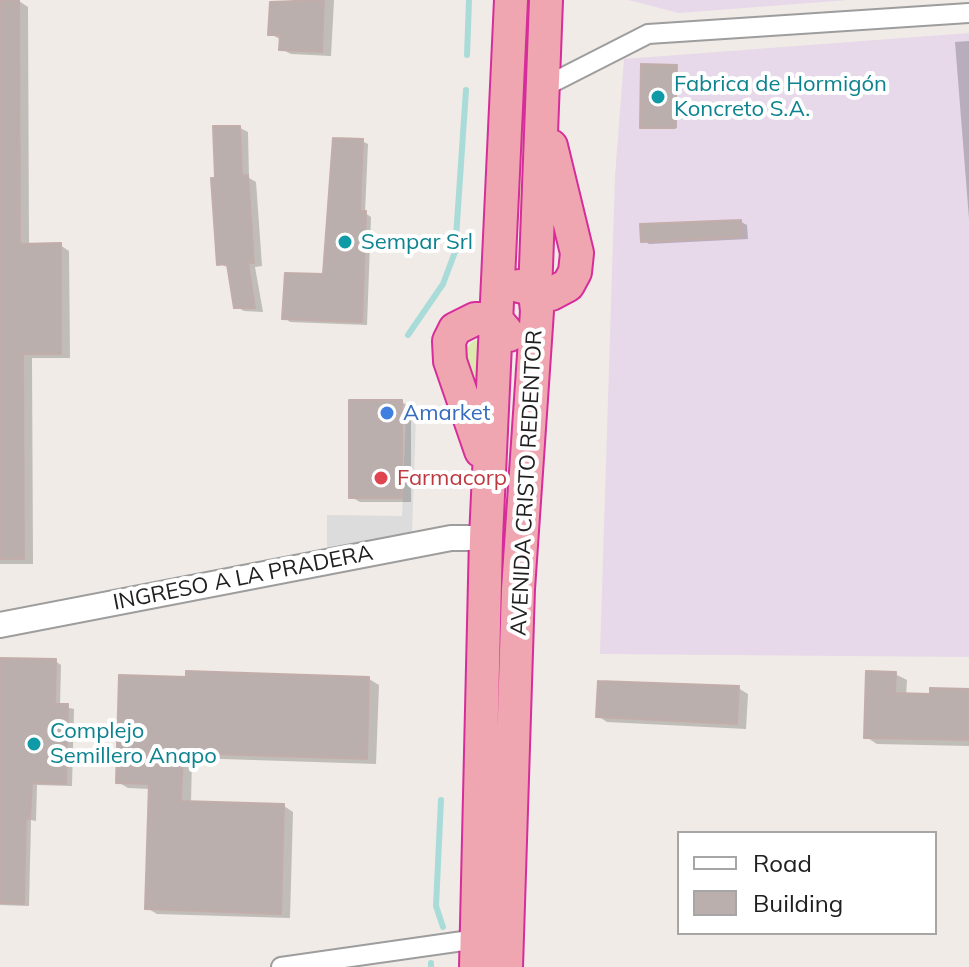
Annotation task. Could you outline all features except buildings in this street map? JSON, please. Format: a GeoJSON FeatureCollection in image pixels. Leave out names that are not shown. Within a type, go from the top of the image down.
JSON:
{"type":"FeatureCollection","features":[{"type":"Feature","properties":{"kind":"highway","name":"AVENIDA CRISTO REDENTOR"},"geometry":{"type":"LineString","coordinates":[[476,953],[486,538],[511,0]]}},
{"type":"Feature","properties":{"kind":"highway"},"geometry":{"type":"LineString","coordinates":[[507,73],[516,156],[513,278],[523,289],[551,294],[568,285],[575,272],[577,253],[542,102],[546,0]]}},
{"type":"Feature","properties":{"kind":"highway","name":"AVENIDA CRISTO REDENTOR"},"geometry":{"type":"LineString","coordinates":[[506,967],[518,589],[537,311],[535,293]]}},
{"type":"Feature","properties":{"kind":"highway"},"geometry":{"type":"LineString","coordinates":[[488,486],[476,430],[449,348],[451,335],[461,324],[475,319],[496,319],[508,331],[513,355],[510,526],[518,589]]}},
{"type":"Feature","properties":{"kind":"street"},"geometry":{"type":"LineString","coordinates":[[542,102],[648,34],[969,13]]}},
{"type":"Feature","properties":{"kind":"street","name":"INGRESO A LA PRADERA"},"geometry":{"type":"LineString","coordinates":[[0,625],[451,538],[486,538]]}},
{"type":"Feature","properties":{"kind":"street"},"geometry":{"type":"LineString","coordinates":[[281,967],[476,953]]}},
{"type":"Feature","properties":{"kind":"shaded area"},"geometry":{"type":"Polygon","coordinates":[[[628,0],[849,0],[679,13],[628,0]]]}},
{"type":"Feature","properties":{"kind":"shaded area"},"geometry":{"type":"Polygon","coordinates":[[[969,33],[969,657],[600,654],[615,176],[624,59],[969,33]]]}},
{"type":"Feature","properties":{"kind":"shaded area"},"geometry":{"type":"Polygon","coordinates":[[[406,416],[416,417],[412,533],[327,548],[327,515],[402,516],[406,416]]]}},
{"type":"Feature","properties":{"kind":"green space"},"geometry":{"type":"Polygon","coordinates":[[[522,0],[533,0],[523,238],[519,236],[522,0]]]}},
{"type":"Feature","properties":{"kind":"green space"},"geometry":{"type":"Polygon","coordinates":[[[480,340],[477,399],[463,352],[473,341],[480,340]]]}},
{"type":"Feature","properties":{"kind":"waterway"},"geometry":{"type":"LineString","coordinates":[[467,55],[469,0]]}},
{"type":"Feature","properties":{"kind":"waterway"},"geometry":{"type":"LineString","coordinates":[[408,335],[443,284],[455,252],[466,90]]}},
{"type":"Feature","properties":{"kind":"waterway"},"geometry":{"type":"LineString","coordinates":[[441,800],[436,906],[443,927]]}},
{"type":"Feature","properties":{"kind":"place","name":"Fabrica de Hormigón Koncreto S.A."},"geometry":{"type":"Point","coordinates":[658,97]}},
{"type":"Feature","properties":{"kind":"place","name":"Sempar Srl"},"geometry":{"type":"Point","coordinates":[345,242]}},
{"type":"Feature","properties":{"kind":"place","name":"Amarket"},"geometry":{"type":"Point","coordinates":[387,413]}},
{"type":"Feature","properties":{"kind":"place","name":"Farmacorp"},"geometry":{"type":"Point","coordinates":[381,478]}},
{"type":"Feature","properties":{"kind":"place","name":"Complejo Semillero Anapo"},"geometry":{"type":"Point","coordinates":[34,744]}}]}
